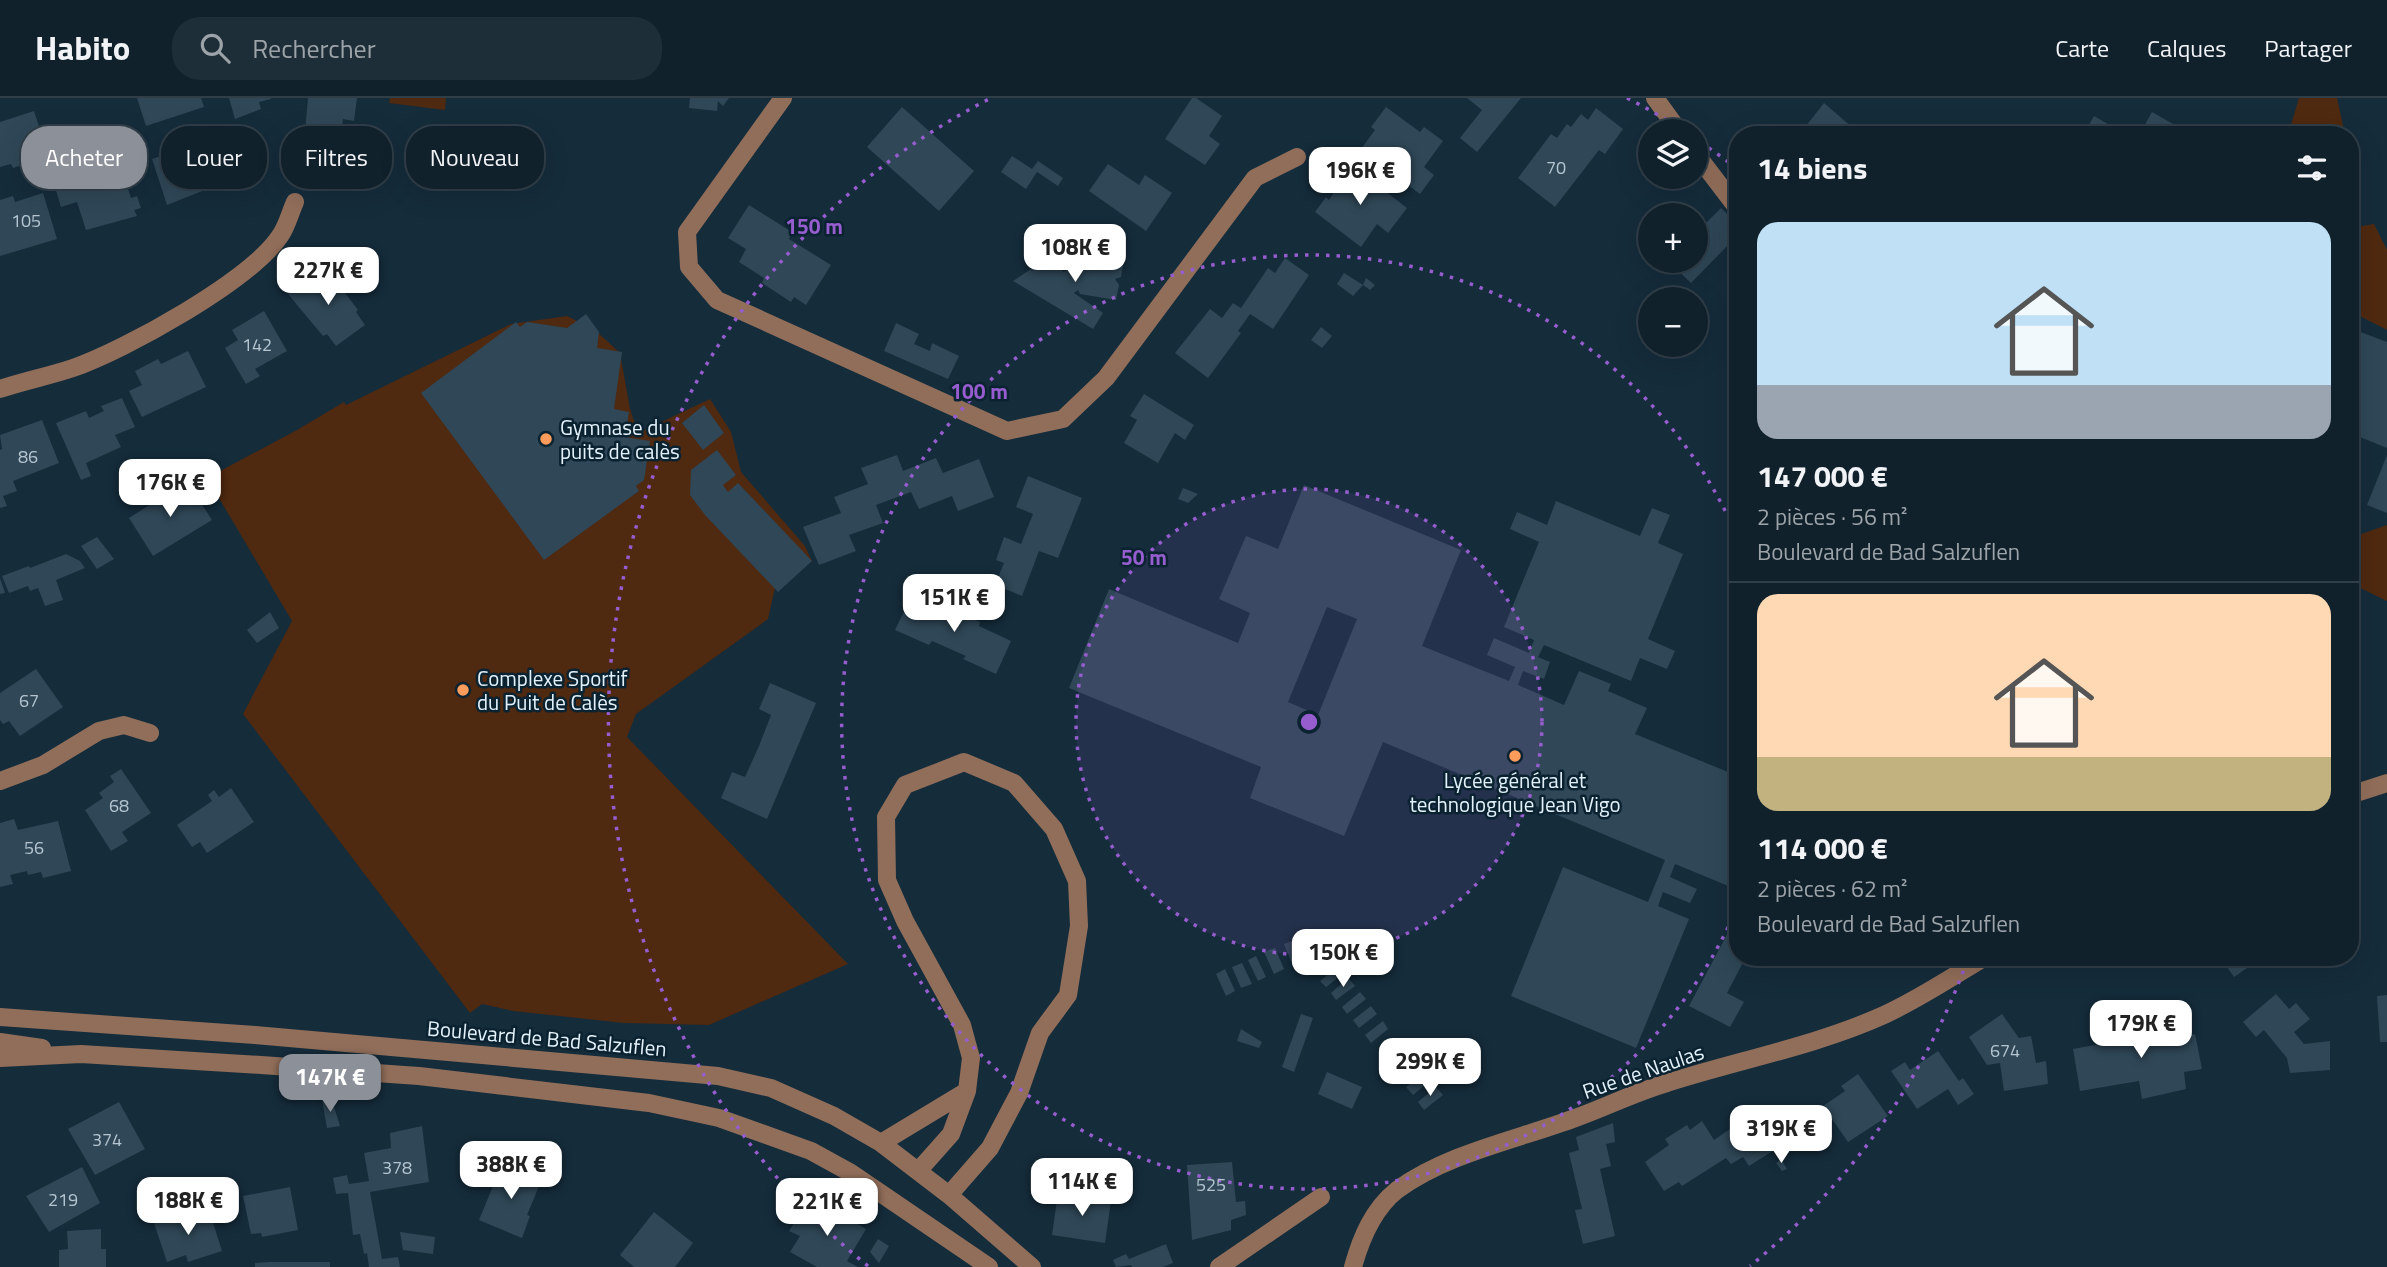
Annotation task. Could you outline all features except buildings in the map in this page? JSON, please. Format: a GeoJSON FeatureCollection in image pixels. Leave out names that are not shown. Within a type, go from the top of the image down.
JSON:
{"type":"FeatureCollection","features":[{"type":"Feature","properties":{"kind":"street"},"geometry":{"type":"LineString","coordinates":[[783,98],[687,232],[689,267],[717,300],[1007,431],[1063,419],[1106,378],[1255,178],[1297,157]]}},
{"type":"Feature","properties":{"kind":"street"},"geometry":{"type":"LineString","coordinates":[[1655,98],[1670,119]]}},
{"type":"Feature","properties":{"kind":"street"},"geometry":{"type":"LineString","coordinates":[[1708,170],[1729,197]]}},
{"type":"Feature","properties":{"kind":"street"},"geometry":{"type":"LineString","coordinates":[[0,388],[73,368],[107,354],[187,311],[260,260],[281,235],[295,201]]}},
{"type":"Feature","properties":{"kind":"street"},"geometry":{"type":"LineString","coordinates":[[0,781],[43,765],[99,731],[124,725],[150,733]]}},
{"type":"Feature","properties":{"kind":"street"},"geometry":{"type":"LineString","coordinates":[[919,1170],[951,1134],[967,1091],[971,1058],[962,1026],[905,921],[887,880],[886,817],[905,785],[964,762],[1014,783],[1054,829],[1077,881],[1080,926],[1068,995],[1040,1033],[1019,1093],[990,1148],[949,1195]]}},
{"type":"Feature","properties":{"kind":"street"},"geometry":{"type":"LineString","coordinates":[[2359,792],[2387,783]]}},
{"type":"Feature","properties":{"kind":"street","name":"Rue de Naulas"},"geometry":{"type":"LineString","coordinates":[[1353,1267],[1368,1226],[1378,1209],[1395,1192],[1418,1176],[1449,1162],[1578,1118],[1666,1083],[1841,1032],[1886,1014],[1969,966]]}},
{"type":"Feature","properties":{"kind":"street","name":"Boulevard de Bad Salzuflen"},"geometry":{"type":"LineString","coordinates":[[0,1017],[255,1034],[718,1076],[771,1088],[834,1116],[881,1143],[949,1195],[1024,1264]]}},
{"type":"Feature","properties":{"kind":"street"},"geometry":{"type":"LineString","coordinates":[[0,1042],[80,1054],[419,1076],[649,1102],[719,1118],[811,1151],[851,1173],[989,1267]]}},
{"type":"Feature","properties":{"kind":"street"},"geometry":{"type":"LineString","coordinates":[[0,1058],[80,1054]]}},
{"type":"Feature","properties":{"kind":"street"},"geometry":{"type":"LineString","coordinates":[[881,1143],[967,1091]]}},
{"type":"Feature","properties":{"kind":"street"},"geometry":{"type":"LineString","coordinates":[[1219,1267],[1321,1197]]}},
{"type":"Feature","properties":{"kind":"shaded area"},"geometry":{"type":"Polygon","coordinates":[[[390,98],[446,98],[445,110],[389,103],[390,98]]]}},
{"type":"Feature","properties":{"kind":"shaded area"},"geometry":{"type":"Polygon","coordinates":[[[2299,98],[2337,98],[2343,126],[2291,126],[2299,98]]]}},
{"type":"Feature","properties":{"kind":"shaded area"},"geometry":{"type":"Polygon","coordinates":[[[2374,224],[2387,250],[2387,330],[2359,316],[2359,226],[2374,224]]]}},
{"type":"Feature","properties":{"kind":"shaded area","name":"Complexe Sportif du Puit de Calès"},"geometry":{"type":"Polygon","coordinates":[[[567,316],[595,330],[620,353],[630,409],[638,433],[710,399],[731,432],[741,472],[805,546],[812,561],[775,588],[768,619],[636,714],[627,737],[848,964],[709,1025],[624,1023],[513,1011],[482,1004],[470,1013],[243,714],[292,621],[207,478],[344,402],[346,405],[511,324],[567,316]]]}},
{"type":"Feature","properties":{"kind":"shaded area"},"geometry":{"type":"Polygon","coordinates":[[[2387,525],[2387,601],[2359,587],[2359,535],[2387,525]]]}},
{"type":"Feature","properties":{"kind":"place","name":"Gymnase du puits de calès"},"geometry":{"type":"Point","coordinates":[546,439]}},
{"type":"Feature","properties":{"kind":"place","name":"Complexe Sportif du Puit de Calès"},"geometry":{"type":"Point","coordinates":[463,690]}},
{"type":"Feature","properties":{"kind":"place","name":"Lycée général et technologique Jean Vigo"},"geometry":{"type":"Point","coordinates":[1515,756]}}]}
